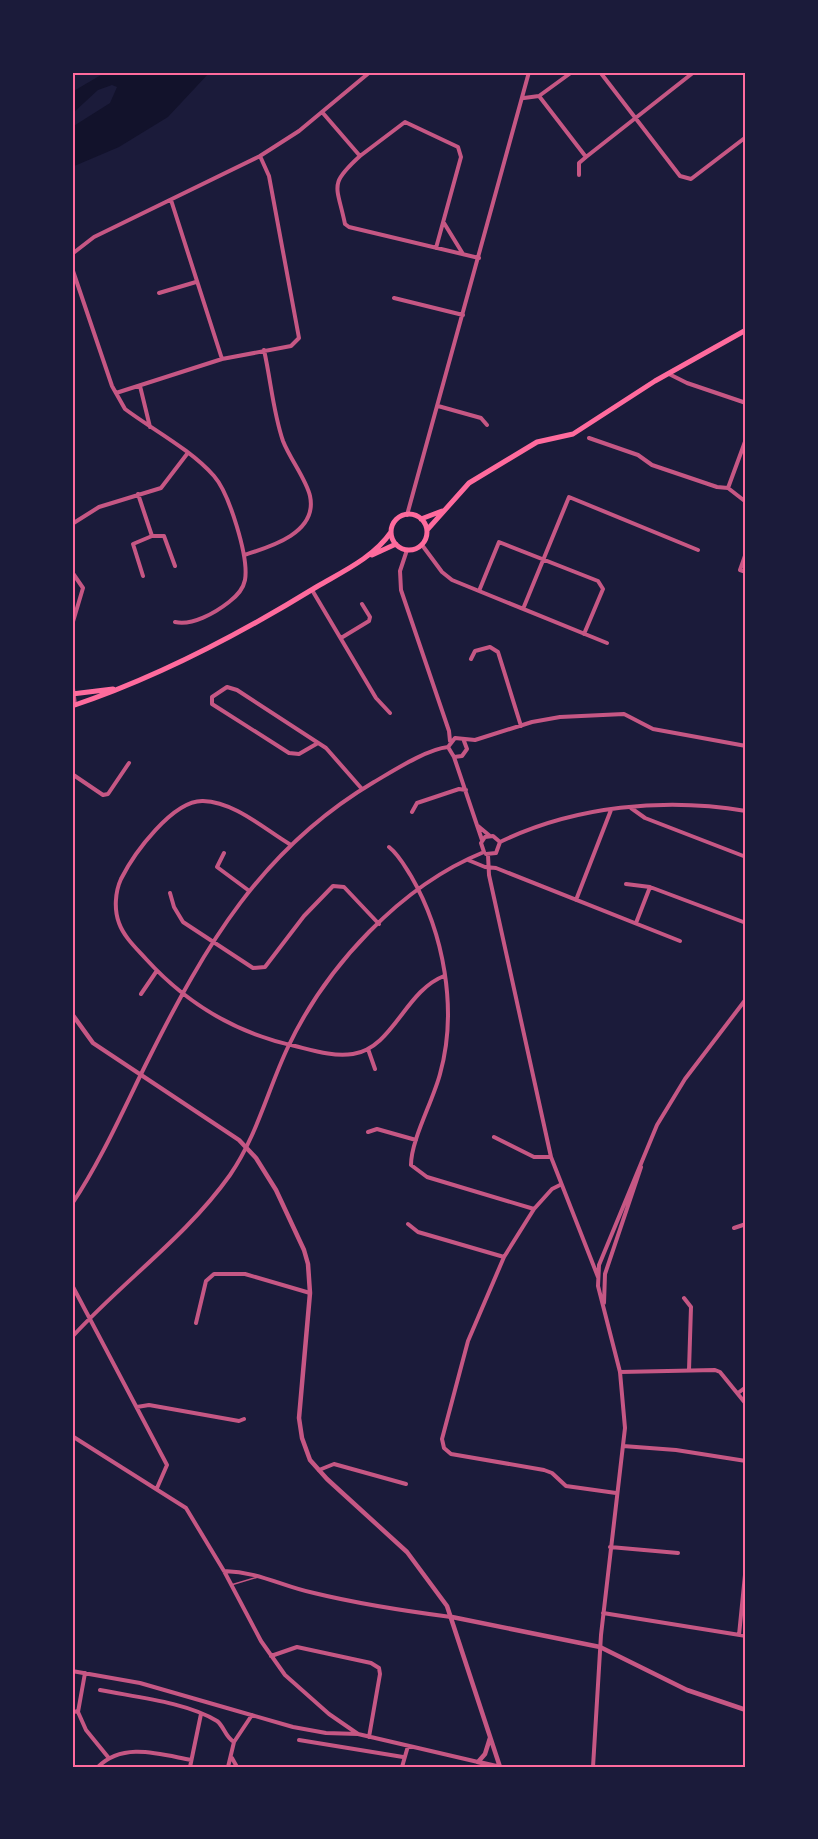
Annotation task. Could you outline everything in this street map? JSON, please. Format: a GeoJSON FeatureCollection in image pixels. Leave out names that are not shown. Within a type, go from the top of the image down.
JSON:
{"type":"FeatureCollection","features":[{"type":"Feature","properties":{"kind":"main road"},"geometry":{"type":"LineString","coordinates":[[391,532],[396,544],[407,550],[422,545],[427,530],[469,483],[530,446],[546,439],[573,434],[669,374],[746,330]]}},
{"type":"Feature","properties":{"kind":"main road"},"geometry":{"type":"LineString","coordinates":[[365,558],[384,543],[398,518],[407,514],[422,519],[446,509]]}},
{"type":"Feature","properties":{"kind":"main road"},"geometry":{"type":"LineString","coordinates":[[422,519],[427,530]]}},
{"type":"Feature","properties":{"kind":"main road"},"geometry":{"type":"LineString","coordinates":[[74,705],[193,657],[365,558],[396,544]]}},
{"type":"Feature","properties":{"kind":"main road"},"geometry":{"type":"LineString","coordinates":[[74,693],[118,689]]}},
{"type":"Feature","properties":{"kind":"street"},"geometry":{"type":"LineString","coordinates":[[72,254],[94,237],[260,156],[322,112],[370,72]]}},
{"type":"Feature","properties":{"kind":"street"},"geometry":{"type":"LineString","coordinates":[[407,514],[524,98],[529,72]]}},
{"type":"Feature","properties":{"kind":"street"},"geometry":{"type":"LineString","coordinates":[[524,98],[539,96],[572,72]]}},
{"type":"Feature","properties":{"kind":"street"},"geometry":{"type":"LineString","coordinates":[[600,72],[680,176],[685,179],[691,179],[746,137]]}},
{"type":"Feature","properties":{"kind":"street"},"geometry":{"type":"LineString","coordinates":[[579,175],[579,164],[586,157],[694,72]]}},
{"type":"Feature","properties":{"kind":"street"},"geometry":{"type":"LineString","coordinates":[[539,96],[586,157]]}},
{"type":"Feature","properties":{"kind":"street"},"geometry":{"type":"LineString","coordinates":[[322,112],[360,156]]}},
{"type":"Feature","properties":{"kind":"street"},"geometry":{"type":"LineString","coordinates":[[436,248],[461,157],[458,147],[405,122],[360,156],[341,174],[337,183],[345,224],[349,227],[436,248],[479,258]]}},
{"type":"Feature","properties":{"kind":"street"},"geometry":{"type":"LineString","coordinates":[[116,393],[222,359],[291,346],[299,338],[300,333],[269,176],[260,156]]}},
{"type":"Feature","properties":{"kind":"street"},"geometry":{"type":"LineString","coordinates":[[170,200],[222,359]]}},
{"type":"Feature","properties":{"kind":"street"},"geometry":{"type":"LineString","coordinates":[[443,222],[463,254]]}},
{"type":"Feature","properties":{"kind":"street"},"geometry":{"type":"LineString","coordinates":[[72,268],[116,393],[125,409],[208,469],[220,484],[244,555],[245,582],[239,594],[215,611],[188,624],[175,622]]}},
{"type":"Feature","properties":{"kind":"street"},"geometry":{"type":"LineString","coordinates":[[159,293],[196,282]]}},
{"type":"Feature","properties":{"kind":"street"},"geometry":{"type":"LineString","coordinates":[[394,297],[463,315]]}},
{"type":"Feature","properties":{"kind":"street"},"geometry":{"type":"LineString","coordinates":[[244,555],[289,537],[301,526],[310,509],[309,494],[297,472],[278,425],[264,350]]}},
{"type":"Feature","properties":{"kind":"street"},"geometry":{"type":"LineString","coordinates":[[669,374],[687,383],[746,403]]}},
{"type":"Feature","properties":{"kind":"street"},"geometry":{"type":"LineString","coordinates":[[140,386],[150,427]]}},
{"type":"Feature","properties":{"kind":"street"},"geometry":{"type":"LineString","coordinates":[[438,406],[481,418],[488,425]]}},
{"type":"Feature","properties":{"kind":"street"},"geometry":{"type":"LineString","coordinates":[[589,438],[638,455],[652,465],[717,487],[728,488],[746,502]]}},
{"type":"Feature","properties":{"kind":"street"},"geometry":{"type":"LineString","coordinates":[[728,488],[746,439]]}},
{"type":"Feature","properties":{"kind":"street"},"geometry":{"type":"LineString","coordinates":[[72,524],[92,511],[161,488],[187,454]]}},
{"type":"Feature","properties":{"kind":"street"},"geometry":{"type":"LineString","coordinates":[[138,494],[152,536]]}},
{"type":"Feature","properties":{"kind":"street"},"geometry":{"type":"LineString","coordinates":[[523,609],[569,497],[698,550]]}},
{"type":"Feature","properties":{"kind":"street"},"geometry":{"type":"LineString","coordinates":[[143,576],[133,544],[152,536],[164,536],[175,566]]}},
{"type":"Feature","properties":{"kind":"street"},"geometry":{"type":"LineString","coordinates":[[479,591],[499,542],[543,560],[602,585],[584,634]]}},
{"type":"Feature","properties":{"kind":"street"},"geometry":{"type":"LineString","coordinates":[[422,545],[446,576],[607,643]]}},
{"type":"Feature","properties":{"kind":"street"},"geometry":{"type":"LineString","coordinates":[[72,1204],[98,1163],[182,995],[212,941],[248,890],[291,846],[362,789],[409,763],[448,747],[449,731],[401,590],[400,571],[407,550]]}},
{"type":"Feature","properties":{"kind":"street"},"geometry":{"type":"LineString","coordinates":[[746,553],[740,570],[746,572]]}},
{"type":"Feature","properties":{"kind":"street"},"geometry":{"type":"LineString","coordinates":[[72,572],[81,583],[83,594],[72,625]]}},
{"type":"Feature","properties":{"kind":"street"},"geometry":{"type":"LineString","coordinates":[[312,590],[376,698],[390,713]]}},
{"type":"Feature","properties":{"kind":"street"},"geometry":{"type":"LineString","coordinates":[[341,638],[369,621],[370,617],[362,604]]}},
{"type":"Feature","properties":{"kind":"street"},"geometry":{"type":"LineString","coordinates":[[471,659],[475,651],[486,648],[498,652],[520,726]]}},
{"type":"Feature","properties":{"kind":"street"},"geometry":{"type":"LineString","coordinates":[[72,680],[74,705]]}},
{"type":"Feature","properties":{"kind":"street"},"geometry":{"type":"LineString","coordinates":[[318,743],[299,754],[289,753],[212,704],[212,697],[226,687],[237,690],[318,743],[334,754],[362,789]]}},
{"type":"Feature","properties":{"kind":"street"},"geometry":{"type":"LineString","coordinates":[[449,731],[464,741],[560,717],[624,714],[632,716],[653,729],[746,746]]}},
{"type":"Feature","properties":{"kind":"street"},"geometry":{"type":"LineString","coordinates":[[450,742],[458,738]]}},
{"type":"Feature","properties":{"kind":"street"},"geometry":{"type":"LineString","coordinates":[[460,768],[467,749],[464,741]]}},
{"type":"Feature","properties":{"kind":"street"},"geometry":{"type":"LineString","coordinates":[[448,747],[460,768],[482,840],[481,847],[486,854],[551,1157],[598,1278],[620,1372],[624,1409],[623,1446],[603,1613],[593,1767]]}},
{"type":"Feature","properties":{"kind":"street"},"geometry":{"type":"LineString","coordinates":[[454,756],[464,755]]}},
{"type":"Feature","properties":{"kind":"street"},"geometry":{"type":"LineString","coordinates":[[72,774],[103,795],[108,794],[129,764]]}},
{"type":"Feature","properties":{"kind":"street"},"geometry":{"type":"LineString","coordinates":[[412,812],[417,803],[459,789],[466,790]]}},
{"type":"Feature","properties":{"kind":"street"},"geometry":{"type":"LineString","coordinates":[[291,846],[226,805],[194,801],[182,805],[168,815],[124,875],[115,900],[119,924],[129,941],[156,972],[182,995],[239,1029],[289,1045],[341,1055],[368,1049],[387,1033],[424,987],[444,976]]}},
{"type":"Feature","properties":{"kind":"street"},"geometry":{"type":"LineString","coordinates":[[500,842],[552,822],[611,810],[692,805],[746,811]]}},
{"type":"Feature","properties":{"kind":"street"},"geometry":{"type":"LineString","coordinates":[[630,808],[645,818],[746,857]]}},
{"type":"Feature","properties":{"kind":"street"},"geometry":{"type":"LineString","coordinates":[[576,900],[611,810]]}},
{"type":"Feature","properties":{"kind":"street"},"geometry":{"type":"LineString","coordinates":[[477,826],[490,836],[496,837],[500,842]]}},
{"type":"Feature","properties":{"kind":"street"},"geometry":{"type":"LineString","coordinates":[[482,840],[490,836]]}},
{"type":"Feature","properties":{"kind":"street"},"geometry":{"type":"LineString","coordinates":[[489,868],[500,842]]}},
{"type":"Feature","properties":{"kind":"street"},"geometry":{"type":"LineString","coordinates":[[388,848],[395,852],[419,890],[435,930],[447,1004],[444,1051],[431,1103],[416,1140],[411,1165],[417,1172],[534,1209]]}},
{"type":"Feature","properties":{"kind":"street"},"geometry":{"type":"LineString","coordinates":[[224,853],[217,867],[248,890]]}},
{"type":"Feature","properties":{"kind":"street"},"geometry":{"type":"LineString","coordinates":[[72,1337],[196,1218],[231,1174],[246,1146],[289,1045],[339,968],[379,924],[419,890],[467,860],[486,854],[496,854]]}},
{"type":"Feature","properties":{"kind":"street"},"geometry":{"type":"LineString","coordinates":[[467,860],[489,868],[496,868],[680,941]]}},
{"type":"Feature","properties":{"kind":"street"},"geometry":{"type":"LineString","coordinates":[[626,884],[650,887],[746,923]]}},
{"type":"Feature","properties":{"kind":"street"},"geometry":{"type":"LineString","coordinates":[[170,893],[179,918],[253,968],[265,967],[304,916],[333,886],[344,887],[379,924]]}},
{"type":"Feature","properties":{"kind":"street"},"geometry":{"type":"LineString","coordinates":[[636,923],[650,887]]}},
{"type":"Feature","properties":{"kind":"street"},"geometry":{"type":"LineString","coordinates":[[141,994],[156,972]]}},
{"type":"Feature","properties":{"kind":"street"},"geometry":{"type":"LineString","coordinates":[[598,1278],[599,1265],[644,1154],[673,1098],[746,999]]}},
{"type":"Feature","properties":{"kind":"street"},"geometry":{"type":"LineString","coordinates":[[72,1014],[93,1043],[246,1146],[276,1190],[304,1250],[310,1293],[299,1418],[302,1438],[310,1460],[407,1552],[436,1587],[452,1617],[500,1767]]}},
{"type":"Feature","properties":{"kind":"street"},"geometry":{"type":"LineString","coordinates":[[368,1049],[375,1070]]}},
{"type":"Feature","properties":{"kind":"street"},"geometry":{"type":"LineString","coordinates":[[368,1132],[377,1129],[416,1140]]}},
{"type":"Feature","properties":{"kind":"street"},"geometry":{"type":"LineString","coordinates":[[494,1137],[534,1157],[551,1157]]}},
{"type":"Feature","properties":{"kind":"street"},"geometry":{"type":"LineString","coordinates":[[604,1306],[605,1274],[634,1192],[644,1154]]}},
{"type":"Feature","properties":{"kind":"street"},"geometry":{"type":"LineString","coordinates":[[560,1185],[552,1189],[534,1209],[504,1257],[468,1341],[443,1432],[444,1448],[451,1454],[465,1458],[543,1470],[552,1473],[566,1486],[616,1493]]}},
{"type":"Feature","properties":{"kind":"street"},"geometry":{"type":"LineString","coordinates":[[408,1224],[418,1232],[504,1257]]}},
{"type":"Feature","properties":{"kind":"street"},"geometry":{"type":"LineString","coordinates":[[734,1228],[746,1224]]}},
{"type":"Feature","properties":{"kind":"street"},"geometry":{"type":"LineString","coordinates":[[590,1260],[599,1265],[605,1274]]}},
{"type":"Feature","properties":{"kind":"street"},"geometry":{"type":"LineString","coordinates":[[196,1323],[206,1281],[214,1274],[245,1274],[310,1293]]}},
{"type":"Feature","properties":{"kind":"street"},"geometry":{"type":"LineString","coordinates":[[72,1285],[167,1465],[157,1488]]}},
{"type":"Feature","properties":{"kind":"street"},"geometry":{"type":"LineString","coordinates":[[684,1298],[691,1307],[689,1370]]}},
{"type":"Feature","properties":{"kind":"street"},"geometry":{"type":"LineString","coordinates":[[620,1372],[689,1370],[720,1372],[746,1404]]}},
{"type":"Feature","properties":{"kind":"street"},"geometry":{"type":"LineString","coordinates":[[738,1393],[746,1388]]}},
{"type":"Feature","properties":{"kind":"street"},"geometry":{"type":"LineString","coordinates":[[137,1407],[149,1405],[239,1421],[244,1419]]}},
{"type":"Feature","properties":{"kind":"street"},"geometry":{"type":"LineString","coordinates":[[72,1436],[186,1508],[271,1656],[300,1691],[358,1734]]}},
{"type":"Feature","properties":{"kind":"street"},"geometry":{"type":"LineString","coordinates":[[623,1446],[676,1450],[746,1461]]}},
{"type":"Feature","properties":{"kind":"street"},"geometry":{"type":"LineString","coordinates":[[319,1470],[334,1464],[406,1484]]}},
{"type":"Feature","properties":{"kind":"street"},"geometry":{"type":"LineString","coordinates":[[610,1547],[678,1553]]}},
{"type":"Feature","properties":{"kind":"street"},"geometry":{"type":"LineString","coordinates":[[739,1635],[746,1565]]}},
{"type":"Feature","properties":{"kind":"street"},"geometry":{"type":"LineString","coordinates":[[224,1571],[256,1573],[323,1595],[379,1607],[452,1617],[600,1647],[687,1690],[746,1710]]}},
{"type":"Feature","properties":{"kind":"street"},"geometry":{"type":"LineString","coordinates":[[603,1613],[746,1636]]}},
{"type":"Feature","properties":{"kind":"street"},"geometry":{"type":"LineString","coordinates":[[271,1656],[297,1647],[371,1663],[379,1668],[380,1674],[369,1737]]}},
{"type":"Feature","properties":{"kind":"street"},"geometry":{"type":"LineString","coordinates":[[72,1671],[141,1683],[314,1732],[358,1734],[500,1767]]}},
{"type":"Feature","properties":{"kind":"street"},"geometry":{"type":"LineString","coordinates":[[85,1673],[78,1712],[86,1730],[108,1757]]}},
{"type":"Feature","properties":{"kind":"street"},"geometry":{"type":"LineString","coordinates":[[100,1690],[201,1714],[219,1722],[228,1738],[234,1742]]}},
{"type":"Feature","properties":{"kind":"street"},"geometry":{"type":"LineString","coordinates":[[72,1712],[78,1712]]}},
{"type":"Feature","properties":{"kind":"street"},"geometry":{"type":"LineString","coordinates":[[190,1767],[201,1714]]}},
{"type":"Feature","properties":{"kind":"street"},"geometry":{"type":"LineString","coordinates":[[228,1767],[234,1742],[252,1715]]}},
{"type":"Feature","properties":{"kind":"street"},"geometry":{"type":"LineString","coordinates":[[478,1762],[485,1754],[490,1738]]}},
{"type":"Feature","properties":{"kind":"street"},"geometry":{"type":"LineString","coordinates":[[299,1740],[404,1756]]}},
{"type":"Feature","properties":{"kind":"street"},"geometry":{"type":"LineString","coordinates":[[402,1767],[408,1746]]}},
{"type":"Feature","properties":{"kind":"street"},"geometry":{"type":"LineString","coordinates":[[98,1767],[108,1757],[143,1751],[191,1760]]}},
{"type":"Feature","properties":{"kind":"street"},"geometry":{"type":"LineString","coordinates":[[231,1758],[237,1767]]}},
{"type":"Feature","properties":{"kind":"lane"},"geometry":{"type":"LineString","coordinates":[[230,1585],[263,1577]]}},
{"type":"Feature","properties":{"kind":"shaded area"},"geometry":{"type":"Polygon","coordinates":[[[106,72],[210,72],[168,117],[119,147],[72,167],[72,127],[110,103],[117,87],[112,85],[98,90],[72,114],[72,92],[106,72]]]}}]}
